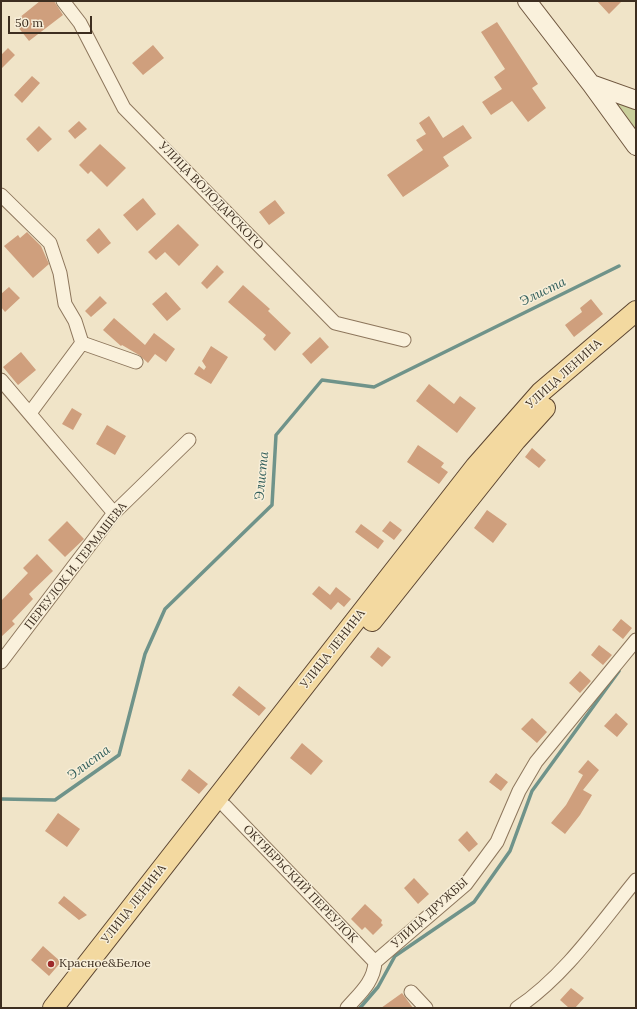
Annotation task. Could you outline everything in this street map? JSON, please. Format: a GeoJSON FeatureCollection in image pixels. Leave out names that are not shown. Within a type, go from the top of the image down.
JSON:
{"type":"FeatureCollection","features":[{"type":"Feature","properties":{"kind":"main road","name":"УЛИЦА ЛЕНИНА"},"geometry":{"type":"LineString","coordinates":[[53,1008],[486,454],[541,392],[636,312]]}},
{"type":"Feature","properties":{"kind":"main road","name":"УЛИЦА ЛЕНИНА"},"geometry":{"type":"LineString","coordinates":[[68,1008],[225,806],[516,440],[551,401],[636,330]]}},
{"type":"Feature","properties":{"kind":"street","name":"УЛИЦА ВОЛОДАРСКОГО"},"geometry":{"type":"LineString","coordinates":[[63,1],[80,23],[124,108],[335,323],[404,340]]}},
{"type":"Feature","properties":{"kind":"street"},"geometry":{"type":"LineString","coordinates":[[527,1],[592,84],[636,146]]}},
{"type":"Feature","properties":{"kind":"street"},"geometry":{"type":"LineString","coordinates":[[592,84],[636,100]]}},
{"type":"Feature","properties":{"kind":"street"},"geometry":{"type":"LineString","coordinates":[[1,195],[50,243],[60,273],[65,304],[75,321],[82,343]]}},
{"type":"Feature","properties":{"kind":"street"},"geometry":{"type":"LineString","coordinates":[[82,343],[136,362]]}},
{"type":"Feature","properties":{"kind":"street"},"geometry":{"type":"LineString","coordinates":[[30,413],[82,343]]}},
{"type":"Feature","properties":{"kind":"street"},"geometry":{"type":"LineString","coordinates":[[1,380],[114,513]]}},
{"type":"Feature","properties":{"kind":"street","name":"ПЕРЕУЛОК И. ГЕРМАШЕВА"},"geometry":{"type":"LineString","coordinates":[[1,662],[114,513],[189,440]]}},
{"type":"Feature","properties":{"kind":"street","name":"УЛИЦА ДРУЖБЫ"},"geometry":{"type":"LineString","coordinates":[[375,962],[466,884],[497,842],[519,791],[536,762],[636,640]]}},
{"type":"Feature","properties":{"kind":"street","name":"ОКТЯБРЬСКИЙ ПЕРЕУЛОК"},"geometry":{"type":"LineString","coordinates":[[225,806],[375,962]]}},
{"type":"Feature","properties":{"kind":"street"},"geometry":{"type":"LineString","coordinates":[[517,1008],[535,996],[568,963],[636,880]]}},
{"type":"Feature","properties":{"kind":"street"},"geometry":{"type":"LineString","coordinates":[[347,1008],[371,980],[375,972],[375,962]]}},
{"type":"Feature","properties":{"kind":"street"},"geometry":{"type":"LineString","coordinates":[[412,992],[426,1008]]}},
{"type":"Feature","properties":{"kind":"green space"},"geometry":{"type":"Polygon","coordinates":[[[614,99],[636,107],[636,129],[614,99]]]}},
{"type":"Feature","properties":{"kind":"building"},"geometry":{"type":"Polygon","coordinates":[[[40,1],[54,1],[63,15],[29,41],[14,22],[40,1]]]}},
{"type":"Feature","properties":{"kind":"building"},"geometry":{"type":"Polygon","coordinates":[[[597,1],[622,1],[609,14],[597,1]]]}},
{"type":"Feature","properties":{"kind":"building"},"geometry":{"type":"Polygon","coordinates":[[[497,22],[538,84],[532,88],[546,108],[528,122],[512,101],[491,115],[482,102],[502,89],[494,77],[505,69],[481,32],[497,22]]]}},
{"type":"Feature","properties":{"kind":"building"},"geometry":{"type":"Polygon","coordinates":[[[153,45],[164,58],[143,75],[132,63],[153,45]]]}},
{"type":"Feature","properties":{"kind":"building"},"geometry":{"type":"Polygon","coordinates":[[[8,48],[15,55],[1,69],[1,55],[8,48]]]}},
{"type":"Feature","properties":{"kind":"building"},"geometry":{"type":"Polygon","coordinates":[[[32,76],[40,83],[22,103],[14,95],[32,76]]]}},
{"type":"Feature","properties":{"kind":"building"},"geometry":{"type":"Polygon","coordinates":[[[429,116],[443,138],[463,125],[472,138],[443,157],[449,166],[403,197],[387,175],[423,150],[416,140],[426,134],[419,123],[429,116]]]}},
{"type":"Feature","properties":{"kind":"building"},"geometry":{"type":"Polygon","coordinates":[[[79,121],[87,129],[75,139],[68,131],[79,121]]]}},
{"type":"Feature","properties":{"kind":"building"},"geometry":{"type":"Polygon","coordinates":[[[39,126],[52,139],[38,152],[26,139],[39,126]]]}},
{"type":"Feature","properties":{"kind":"building"},"geometry":{"type":"Polygon","coordinates":[[[100,144],[126,168],[107,187],[91,171],[88,174],[79,165],[100,144]]]}},
{"type":"Feature","properties":{"kind":"building"},"geometry":{"type":"Polygon","coordinates":[[[143,198],[156,214],[137,231],[123,215],[143,198]]]}},
{"type":"Feature","properties":{"kind":"building"},"geometry":{"type":"Polygon","coordinates":[[[275,200],[285,213],[269,225],[259,212],[275,200]]]}},
{"type":"Feature","properties":{"kind":"building"},"geometry":{"type":"Polygon","coordinates":[[[178,224],[199,245],[179,266],[165,252],[156,260],[148,252],[178,224]]]}},
{"type":"Feature","properties":{"kind":"building"},"geometry":{"type":"Polygon","coordinates":[[[99,228],[111,243],[98,254],[86,240],[99,228]]]}},
{"type":"Feature","properties":{"kind":"building"},"geometry":{"type":"Polygon","coordinates":[[[27,232],[41,246],[49,264],[33,278],[4,246],[18,235],[20,238],[27,232]]]}},
{"type":"Feature","properties":{"kind":"building"},"geometry":{"type":"Polygon","coordinates":[[[217,265],[224,272],[207,289],[201,283],[217,265]]]}},
{"type":"Feature","properties":{"kind":"building"},"geometry":{"type":"Polygon","coordinates":[[[243,285],[270,309],[268,311],[291,333],[275,351],[263,339],[266,335],[228,302],[243,285]]]}},
{"type":"Feature","properties":{"kind":"building"},"geometry":{"type":"Polygon","coordinates":[[[9,287],[20,298],[5,312],[1,307],[1,294],[9,287]]]}},
{"type":"Feature","properties":{"kind":"building"},"geometry":{"type":"Polygon","coordinates":[[[166,292],[181,309],[167,321],[152,304],[166,292]]]}},
{"type":"Feature","properties":{"kind":"building"},"geometry":{"type":"Polygon","coordinates":[[[100,296],[107,303],[91,317],[85,311],[100,296]]]}},
{"type":"Feature","properties":{"kind":"building"},"geometry":{"type":"Polygon","coordinates":[[[591,299],[603,314],[574,337],[565,325],[582,312],[580,308],[591,299]]]}},
{"type":"Feature","properties":{"kind":"building"},"geometry":{"type":"Polygon","coordinates":[[[114,318],[145,345],[154,333],[175,349],[166,362],[155,354],[148,363],[139,355],[122,345],[121,346],[103,330],[114,318]]]}},
{"type":"Feature","properties":{"kind":"building"},"geometry":{"type":"Polygon","coordinates":[[[320,337],[329,347],[311,364],[302,354],[320,337]]]}},
{"type":"Feature","properties":{"kind":"building"},"geometry":{"type":"Polygon","coordinates":[[[211,346],[228,357],[211,384],[194,374],[199,366],[204,370],[206,367],[202,361],[211,346]]]}},
{"type":"Feature","properties":{"kind":"building"},"geometry":{"type":"Polygon","coordinates":[[[21,352],[36,370],[18,385],[3,367],[21,352]]]}},
{"type":"Feature","properties":{"kind":"building"},"geometry":{"type":"Polygon","coordinates":[[[429,384],[454,404],[460,396],[476,408],[457,433],[416,401],[429,384]]]}},
{"type":"Feature","properties":{"kind":"building"},"geometry":{"type":"Polygon","coordinates":[[[72,408],[82,414],[73,430],[62,424],[72,408]]]}},
{"type":"Feature","properties":{"kind":"building"},"geometry":{"type":"Polygon","coordinates":[[[107,425],[126,436],[115,455],[96,444],[107,425]]]}},
{"type":"Feature","properties":{"kind":"building"},"geometry":{"type":"Polygon","coordinates":[[[418,445],[444,463],[441,467],[448,472],[439,484],[407,462],[418,445]]]}},
{"type":"Feature","properties":{"kind":"building"},"geometry":{"type":"Polygon","coordinates":[[[532,448],[546,460],[539,468],[525,457],[532,448]]]}},
{"type":"Feature","properties":{"kind":"building"},"geometry":{"type":"Polygon","coordinates":[[[487,510],[507,524],[493,543],[474,528],[487,510]]]}},
{"type":"Feature","properties":{"kind":"building"},"geometry":{"type":"Polygon","coordinates":[[[67,521],[84,539],[65,557],[48,540],[67,521]]]}},
{"type":"Feature","properties":{"kind":"building"},"geometry":{"type":"Polygon","coordinates":[[[390,521],[402,530],[394,540],[382,531],[390,521]]]}},
{"type":"Feature","properties":{"kind":"building"},"geometry":{"type":"Polygon","coordinates":[[[361,524],[384,541],[378,549],[355,532],[361,524]]]}},
{"type":"Feature","properties":{"kind":"building"},"geometry":{"type":"Polygon","coordinates":[[[37,554],[53,571],[29,594],[33,599],[12,621],[15,624],[1,637],[1,601],[28,573],[23,568],[37,554]]]}},
{"type":"Feature","properties":{"kind":"building"},"geometry":{"type":"Polygon","coordinates":[[[319,586],[330,595],[336,587],[351,599],[344,607],[338,602],[331,610],[312,594],[319,586]]]}},
{"type":"Feature","properties":{"kind":"building"},"geometry":{"type":"Polygon","coordinates":[[[621,619],[632,628],[623,639],[612,630],[621,619]]]}},
{"type":"Feature","properties":{"kind":"building"},"geometry":{"type":"Polygon","coordinates":[[[599,645],[612,655],[603,665],[591,655],[599,645]]]}},
{"type":"Feature","properties":{"kind":"building"},"geometry":{"type":"Polygon","coordinates":[[[378,647],[391,657],[382,667],[370,657],[378,647]]]}},
{"type":"Feature","properties":{"kind":"building"},"geometry":{"type":"Polygon","coordinates":[[[580,671],[591,681],[580,693],[569,683],[580,671]]]}},
{"type":"Feature","properties":{"kind":"building"},"geometry":{"type":"Polygon","coordinates":[[[239,686],[266,708],[259,716],[232,695],[239,686]]]}},
{"type":"Feature","properties":{"kind":"building"},"geometry":{"type":"Polygon","coordinates":[[[616,713],[628,724],[617,737],[604,726],[616,713]]]}},
{"type":"Feature","properties":{"kind":"building"},"geometry":{"type":"Polygon","coordinates":[[[532,718],[547,732],[537,743],[521,729],[532,718]]]}},
{"type":"Feature","properties":{"kind":"building"},"geometry":{"type":"Polygon","coordinates":[[[302,743],[323,761],[311,775],[290,758],[302,743]]]}},
{"type":"Feature","properties":{"kind":"building"},"geometry":{"type":"Polygon","coordinates":[[[588,760],[599,770],[583,790],[592,795],[580,815],[565,834],[551,823],[566,805],[583,775],[578,772],[588,760]]]}},
{"type":"Feature","properties":{"kind":"building"},"geometry":{"type":"Polygon","coordinates":[[[189,769],[208,784],[199,794],[181,780],[189,769]]]}},
{"type":"Feature","properties":{"kind":"building"},"geometry":{"type":"Polygon","coordinates":[[[496,773],[508,782],[501,791],[489,782],[496,773]]]}},
{"type":"Feature","properties":{"kind":"building"},"geometry":{"type":"Polygon","coordinates":[[[58,813],[80,829],[67,847],[45,831],[58,813]]]}},
{"type":"Feature","properties":{"kind":"building"},"geometry":{"type":"Polygon","coordinates":[[[467,831],[478,844],[469,852],[458,840],[467,831]]]}},
{"type":"Feature","properties":{"kind":"building"},"geometry":{"type":"Polygon","coordinates":[[[414,878],[429,894],[418,904],[404,888],[414,878]]]}},
{"type":"Feature","properties":{"kind":"building"},"geometry":{"type":"Polygon","coordinates":[[[64,896],[87,915],[79,920],[58,903],[64,896]]]}},
{"type":"Feature","properties":{"kind":"building"},"geometry":{"type":"Polygon","coordinates":[[[365,904],[382,920],[381,923],[383,925],[373,935],[365,927],[362,930],[351,919],[365,904]]]}},
{"type":"Feature","properties":{"kind":"building"},"geometry":{"type":"Polygon","coordinates":[[[43,946],[61,962],[49,976],[31,960],[43,946]]]}},
{"type":"Feature","properties":{"kind":"building"},"geometry":{"type":"Polygon","coordinates":[[[571,988],[584,998],[575,1008],[569,1008],[560,1000],[571,988]]]}},
{"type":"Feature","properties":{"kind":"building"},"geometry":{"type":"Polygon","coordinates":[[[402,993],[413,1008],[381,1008],[402,993]]]}},
{"type":"Feature","properties":{"kind":"waterway","name":"Элиста"},"geometry":{"type":"LineString","coordinates":[[1,799],[55,800],[119,755],[145,654],[165,609],[272,505],[276,435],[322,380],[374,387],[619,266]]}},
{"type":"Feature","properties":{"kind":"waterway"},"geometry":{"type":"LineString","coordinates":[[360,1008],[378,987],[395,956],[474,902],[510,851],[532,791],[619,671]]}},
{"type":"Feature","properties":{"kind":"place","name":"Красное&Белое"},"geometry":{"type":"Point","coordinates":[51,964]}}]}
